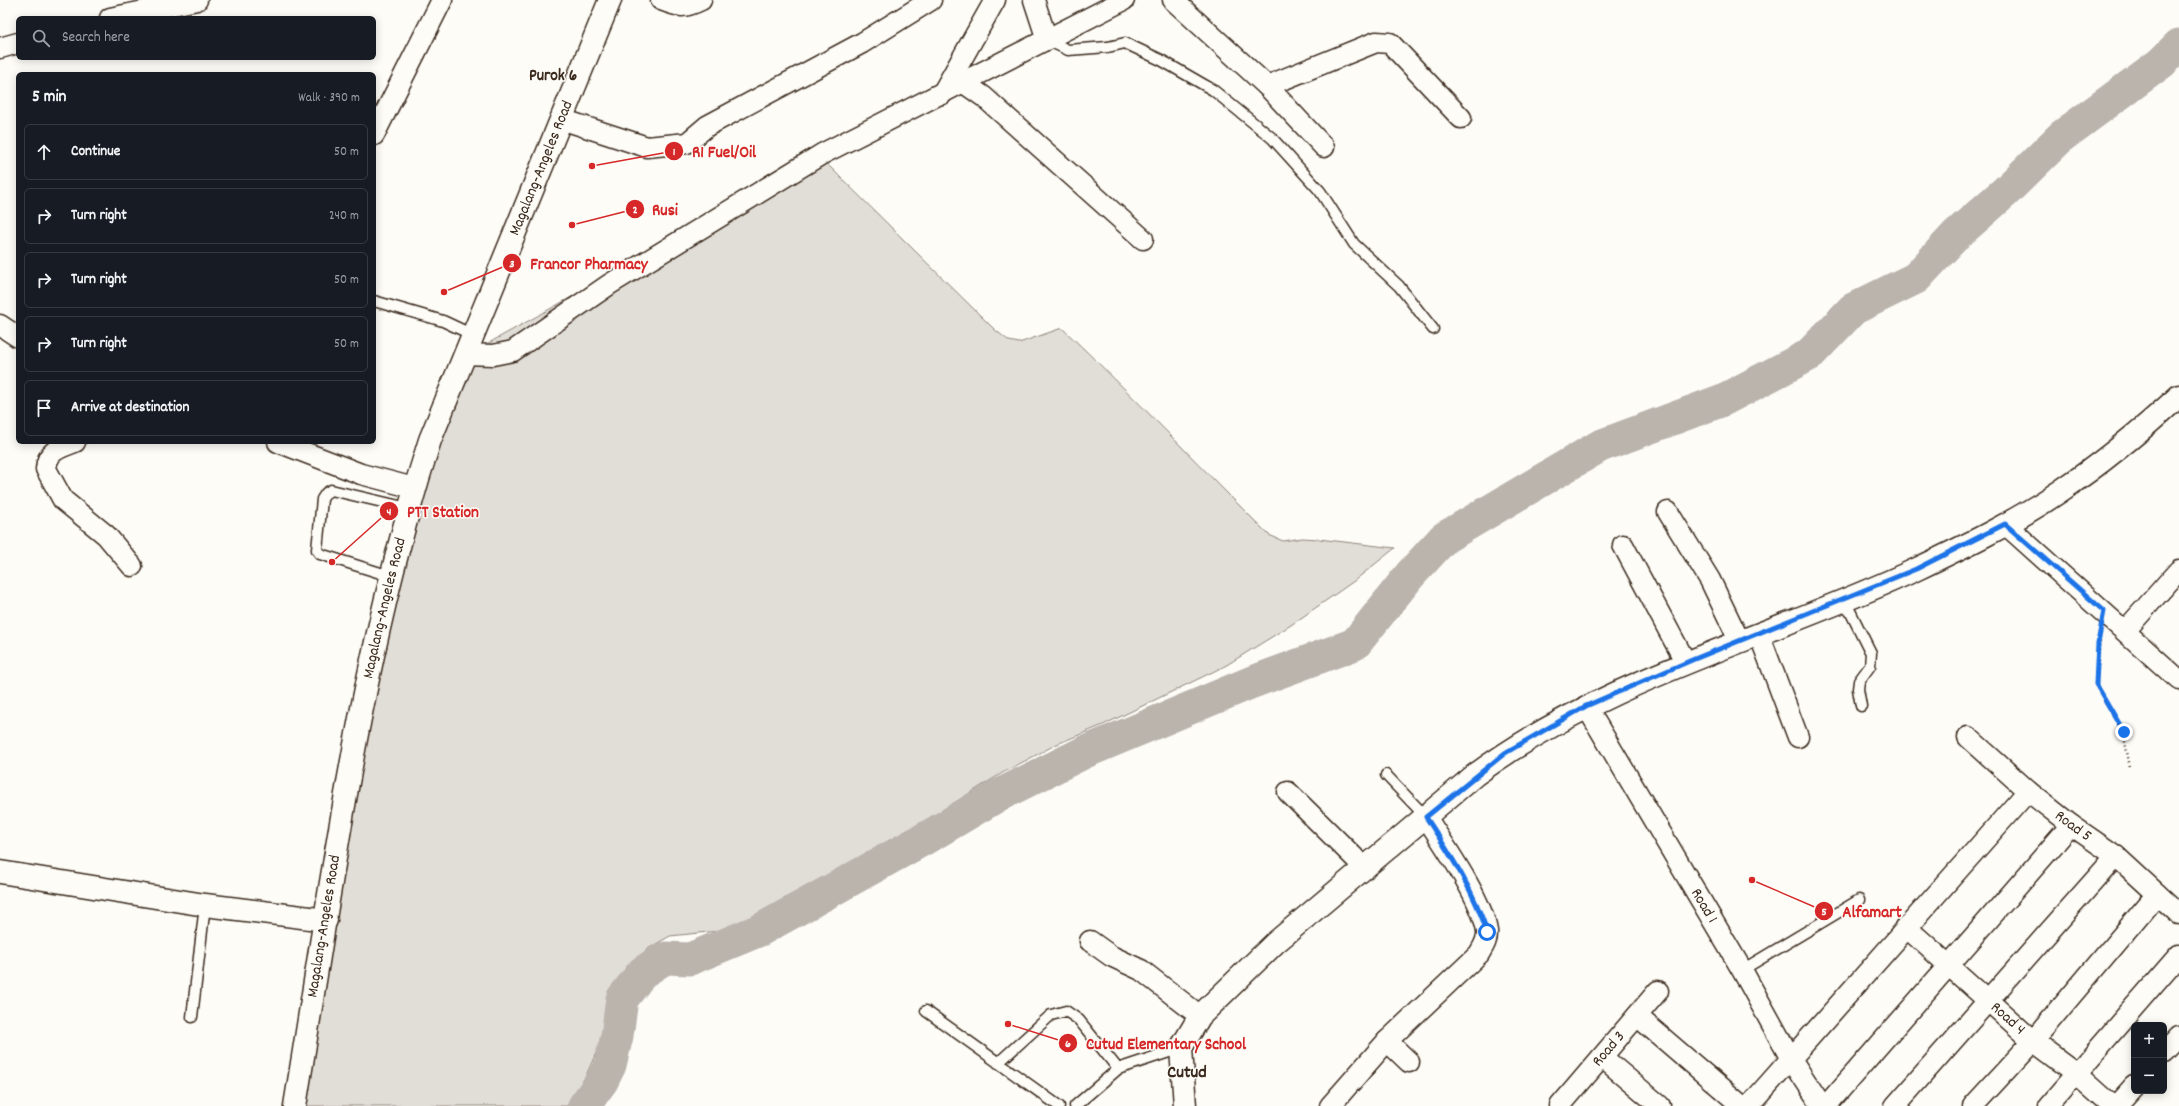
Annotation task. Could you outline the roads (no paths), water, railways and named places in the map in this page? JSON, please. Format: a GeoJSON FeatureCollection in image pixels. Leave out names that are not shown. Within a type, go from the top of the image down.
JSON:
{"type":"FeatureCollection","features":[{"type":"Feature","properties":{"kind":"street"},"geometry":{"type":"LineString","coordinates":[[120,16],[197,0]]}},
{"type":"Feature","properties":{"kind":"street"},"geometry":{"type":"LineString","coordinates":[[376,131],[442,0]]}},
{"type":"Feature","properties":{"kind":"street","name":"Magalang-Angeles Road"},"geometry":{"type":"LineString","coordinates":[[295,1106],[351,758],[390,576],[411,498],[430,440],[610,0]]}},
{"type":"Feature","properties":{"kind":"street"},"geometry":{"type":"LineString","coordinates":[[661,0],[679,7],[687,7],[701,0]]}},
{"type":"Feature","properties":{"kind":"street"},"geometry":{"type":"LineString","coordinates":[[561,119],[647,147],[687,143],[707,126],[862,43],[932,0]]}},
{"type":"Feature","properties":{"kind":"street"},"geometry":{"type":"LineString","coordinates":[[942,94],[995,0]]}},
{"type":"Feature","properties":{"kind":"street"},"geometry":{"type":"LineString","coordinates":[[1034,0],[1047,40]]}},
{"type":"Feature","properties":{"kind":"street"},"geometry":{"type":"LineString","coordinates":[[469,344],[493,355],[513,351],[610,284],[822,154],[964,83],[1124,0]]}},
{"type":"Feature","properties":{"kind":"street"},"geometry":{"type":"LineString","coordinates":[[1172,0],[1266,86],[1324,147]]}},
{"type":"Feature","properties":{"kind":"street"},"geometry":{"type":"LineString","coordinates":[[1266,86],[1376,42],[1390,43],[1461,118]]}},
{"type":"Feature","properties":{"kind":"street"},"geometry":{"type":"LineString","coordinates":[[0,48],[16,44]]}},
{"type":"Feature","properties":{"kind":"street"},"geometry":{"type":"LineString","coordinates":[[964,83],[984,97],[1143,239]]}},
{"type":"Feature","properties":{"kind":"street"},"geometry":{"type":"LineString","coordinates":[[0,325],[16,336]]}},
{"type":"Feature","properties":{"kind":"street"},"geometry":{"type":"LineString","coordinates":[[1184,1106],[1181,1048],[1200,1016],[1275,943],[1505,753],[1586,706],[1686,662],[1750,638],[1916,569],[2005,524],[2058,492],[2099,464],[2139,433],[2179,396]]}},
{"type":"Feature","properties":{"kind":"street"},"geometry":{"type":"LineString","coordinates":[[70,444],[53,451],[49,455],[46,470],[63,500],[106,535],[132,566]]}},
{"type":"Feature","properties":{"kind":"street"},"geometry":{"type":"LineString","coordinates":[[283,444],[361,474],[411,498]]}},
{"type":"Feature","properties":{"kind":"street"},"geometry":{"type":"LineString","coordinates":[[1668,512],[1710,580],[1750,638],[1798,737]]}},
{"type":"Feature","properties":{"kind":"street"},"geometry":{"type":"LineString","coordinates":[[2005,524],[2104,611],[2179,680]]}},
{"type":"Feature","properties":{"kind":"street"},"geometry":{"type":"LineString","coordinates":[[1623,545],[1686,662]]}},
{"type":"Feature","properties":{"kind":"street"},"geometry":{"type":"LineString","coordinates":[[2125,631],[2179,570]]}},
{"type":"Feature","properties":{"kind":"street","name":"Road 1"},"geometry":{"type":"LineString","coordinates":[[1586,706],[1742,970],[1791,1059],[1822,1106]]}},
{"type":"Feature","properties":{"kind":"street","name":"Road 5"},"geometry":{"type":"LineString","coordinates":[[1968,737],[2028,790],[2071,825],[2116,856],[2179,914]]}},
{"type":"Feature","properties":{"kind":"street"},"geometry":{"type":"LineString","coordinates":[[1749,1106],[1906,926],[2028,790]]}},
{"type":"Feature","properties":{"kind":"street"},"geometry":{"type":"LineString","coordinates":[[1288,792],[1364,868]]}},
{"type":"Feature","properties":{"kind":"street"},"geometry":{"type":"LineString","coordinates":[[1330,1106],[1387,1041],[1479,954],[1487,941],[1487,932],[1476,902],[1453,860],[1426,817]]}},
{"type":"Feature","properties":{"kind":"street"},"geometry":{"type":"LineString","coordinates":[[1826,1106],[2071,825]]}},
{"type":"Feature","properties":{"kind":"street"},"geometry":{"type":"LineString","coordinates":[[1895,1106],[2116,856]]}},
{"type":"Feature","properties":{"kind":"street"},"geometry":{"type":"LineString","coordinates":[[0,872],[205,905],[326,920]]}},
{"type":"Feature","properties":{"kind":"street"},"geometry":{"type":"LineString","coordinates":[[1973,1106],[2032,1041],[2157,894]]}},
{"type":"Feature","properties":{"kind":"street","name":"Road 4"},"geometry":{"type":"LineString","coordinates":[[1906,926],[2032,1041],[2076,1073],[2115,1106]]}},
{"type":"Feature","properties":{"kind":"street"},"geometry":{"type":"LineString","coordinates":[[1090,941],[1112,956],[1141,970],[1200,1016]]}},
{"type":"Feature","properties":{"kind":"street"},"geometry":{"type":"LineString","coordinates":[[2048,1106],[2179,955]]}},
{"type":"Feature","properties":{"kind":"street","name":"Road 3"},"geometry":{"type":"LineString","coordinates":[[1567,1104],[1602,1057],[1658,991]]}},
{"type":"Feature","properties":{"kind":"street"},"geometry":{"type":"LineString","coordinates":[[1636,1016],[1742,1106]]}},
{"type":"Feature","properties":{"kind":"street"},"geometry":{"type":"LineString","coordinates":[[2167,1050],[2179,1037]]}},
{"type":"Feature","properties":{"kind":"street"},"geometry":{"type":"LineString","coordinates":[[1387,1041],[1409,1062]]}},
{"type":"Feature","properties":{"kind":"street"},"geometry":{"type":"LineString","coordinates":[[1602,1057],[1660,1106]]}},
{"type":"Feature","properties":{"kind":"street"},"geometry":{"type":"LineString","coordinates":[[2115,1106],[2131,1089]]}},
{"type":"Feature","properties":{"kind":"lane"},"geometry":{"type":"LineString","coordinates":[[1047,40],[1068,50],[1125,43],[1161,60],[1213,90],[1272,138],[1320,191],[1354,244],[1399,286],[1433,330]]}},
{"type":"Feature","properties":{"kind":"lane"},"geometry":{"type":"LineString","coordinates":[[376,302],[443,321],[469,344]]}},
{"type":"Feature","properties":{"kind":"lane"},"geometry":{"type":"LineString","coordinates":[[390,576],[320,554],[317,550],[322,499],[326,493],[331,490],[411,498]]}},
{"type":"Feature","properties":{"kind":"lane"},"geometry":{"type":"LineString","coordinates":[[1844,599],[1871,653],[1870,666],[1858,680],[1861,706]]}},
{"type":"Feature","properties":{"kind":"lane"},"geometry":{"type":"LineString","coordinates":[[1386,775],[1426,817]]}},
{"type":"Feature","properties":{"kind":"lane"},"geometry":{"type":"LineString","coordinates":[[1742,970],[1859,900]]}},
{"type":"Feature","properties":{"kind":"lane"},"geometry":{"type":"LineString","coordinates":[[192,1018],[205,905]]}},
{"type":"Feature","properties":{"kind":"lane"},"geometry":{"type":"LineString","coordinates":[[926,1011],[998,1064],[1059,1106]]}},
{"type":"Feature","properties":{"kind":"lane"},"geometry":{"type":"LineString","coordinates":[[998,1064],[1051,1015],[1066,1011],[1079,1020],[1118,1069]]}},
{"type":"Feature","properties":{"kind":"lane"},"geometry":{"type":"LineString","coordinates":[[1075,1106],[1118,1069],[1181,1048]]}},
{"type":"Feature","properties":{"kind":"waterway"},"geometry":{"type":"LineString","coordinates":[[584,1106],[602,1081],[610,1065],[617,1036],[622,999],[643,972],[665,958],[690,959],[760,930],[933,834],[997,796],[1085,752],[1250,683],[1355,644],[1410,575],[1444,538],[1600,446],[1723,400],[1809,355],[1853,309],[1916,278],[1956,235],[2005,192],[2062,136],[2161,63],[2179,45]]}},
{"type":"Feature","properties":{"kind":"place","name":"R1 Fuel/Oil"},"geometry":{"type":"Point","coordinates":[592,166]}},
{"type":"Feature","properties":{"kind":"place","name":"Rusi"},"geometry":{"type":"Point","coordinates":[572,225]}},
{"type":"Feature","properties":{"kind":"place","name":"Francor Pharmacy"},"geometry":{"type":"Point","coordinates":[444,292]}},
{"type":"Feature","properties":{"kind":"place","name":"PTT Station"},"geometry":{"type":"Point","coordinates":[332,562]}},
{"type":"Feature","properties":{"kind":"place","name":"Alfamart"},"geometry":{"type":"Point","coordinates":[1752,880]}},
{"type":"Feature","properties":{"kind":"place","name":"Cutud Elementary School"},"geometry":{"type":"Point","coordinates":[1008,1024]}},
{"type":"Feature","properties":{"kind":"district","name":"Purok 6"},"geometry":{"type":"Point","coordinates":[553,77]}},
{"type":"Feature","properties":{"kind":"district","name":"Cutud"},"geometry":{"type":"Point","coordinates":[1187,1073]}}]}
